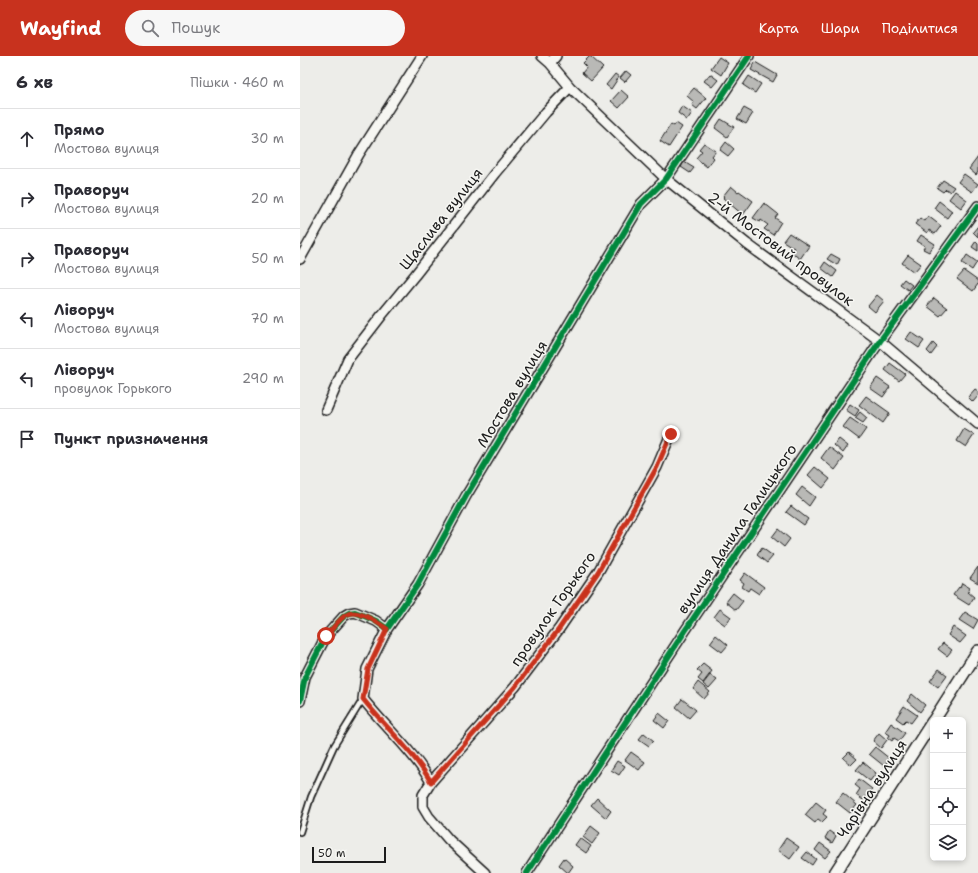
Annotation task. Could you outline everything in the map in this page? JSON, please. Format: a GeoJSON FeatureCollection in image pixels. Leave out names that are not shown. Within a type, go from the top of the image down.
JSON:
{"type":"FeatureCollection","features":[{"type":"Feature","properties":{"kind":"street"},"geometry":{"type":"LineString","coordinates":[[300,259],[360,154],[422,56]]}},
{"type":"Feature","properties":{"kind":"street"},"geometry":{"type":"LineString","coordinates":[[542,56],[553,60],[570,87]]}},
{"type":"Feature","properties":{"kind":"street","name":"Мостова вулиця"},"geometry":{"type":"LineString","coordinates":[[363,699],[368,669],[387,629],[418,584],[466,496],[641,204],[666,179],[749,56]]}},
{"type":"Feature","properties":{"kind":"street","name":"2-й Мостовий провулок"},"geometry":{"type":"LineString","coordinates":[[570,87],[666,179],[747,244],[880,341],[978,424]]}},
{"type":"Feature","properties":{"kind":"street","name":"Щаслива вулиця"},"geometry":{"type":"LineString","coordinates":[[326,410],[348,359],[494,173],[546,112],[570,87]]}},
{"type":"Feature","properties":{"kind":"street","name":"вулиця Данила Галицького"},"geometry":{"type":"LineString","coordinates":[[527,873],[685,631],[880,341],[978,206]]}},
{"type":"Feature","properties":{"kind":"street","name":"провулок Горького"},"geometry":{"type":"LineString","coordinates":[[486,873],[449,840],[429,817],[423,807],[423,795],[431,782],[515,687],[559,629],[598,572],[657,467],[671,434]]}},
{"type":"Feature","properties":{"kind":"street"},"geometry":{"type":"LineString","coordinates":[[300,701],[305,677],[326,636],[344,616],[354,612],[376,621],[387,629]]}},
{"type":"Feature","properties":{"kind":"street","name":"Чарівна вулиця"},"geometry":{"type":"LineString","coordinates":[[935,717],[978,651]]}},
{"type":"Feature","properties":{"kind":"street"},"geometry":{"type":"LineString","coordinates":[[363,699],[410,752],[431,782]]}},
{"type":"Feature","properties":{"kind":"street","name":"Чарівна вулиця"},"geometry":{"type":"LineString","coordinates":[[836,873],[930,725]]}},
{"type":"Feature","properties":{"kind":"lane","name":"Мостова вулиця"},"geometry":{"type":"LineString","coordinates":[[300,832],[311,797],[334,746],[363,699]]}},
{"type":"Feature","properties":{"kind":"building"},"geometry":{"type":"Polygon","coordinates":[[[590,56],[603,68],[591,81],[582,73],[587,67],[583,63],[590,56]]]}},
{"type":"Feature","properties":{"kind":"building"},"geometry":{"type":"Polygon","coordinates":[[[719,57],[728,63],[721,75],[711,68],[719,57]]]}},
{"type":"Feature","properties":{"kind":"building"},"geometry":{"type":"Polygon","coordinates":[[[755,62],[777,75],[773,82],[751,70],[755,62]]]}},
{"type":"Feature","properties":{"kind":"building"},"geometry":{"type":"Polygon","coordinates":[[[626,71],[631,75],[625,82],[620,78],[626,71]]]}},
{"type":"Feature","properties":{"kind":"building"},"geometry":{"type":"Polygon","coordinates":[[[615,74],[619,77],[611,89],[606,85],[615,74]]]}},
{"type":"Feature","properties":{"kind":"building"},"geometry":{"type":"Polygon","coordinates":[[[710,74],[718,80],[712,87],[704,81],[710,74]]]}},
{"type":"Feature","properties":{"kind":"building"},"geometry":{"type":"Polygon","coordinates":[[[749,76],[761,84],[755,93],[743,85],[749,76]]]}},
{"type":"Feature","properties":{"kind":"building"},"geometry":{"type":"Polygon","coordinates":[[[694,88],[706,98],[697,109],[692,105],[694,102],[687,96],[694,88]]]}},
{"type":"Feature","properties":{"kind":"building"},"geometry":{"type":"Polygon","coordinates":[[[621,90],[629,97],[619,108],[611,101],[621,90]]]}},
{"type":"Feature","properties":{"kind":"building"},"geometry":{"type":"Polygon","coordinates":[[[682,106],[692,113],[687,120],[678,113],[682,106]]]}},
{"type":"Feature","properties":{"kind":"building"},"geometry":{"type":"Polygon","coordinates":[[[744,108],[753,113],[746,124],[737,119],[744,108]]]}},
{"type":"Feature","properties":{"kind":"building"},"geometry":{"type":"Polygon","coordinates":[[[721,119],[734,127],[727,137],[715,128],[721,119]]]}},
{"type":"Feature","properties":{"kind":"building"},"geometry":{"type":"Polygon","coordinates":[[[676,123],[682,127],[669,147],[660,141],[671,124],[674,126],[676,123]]]}},
{"type":"Feature","properties":{"kind":"building"},"geometry":{"type":"Polygon","coordinates":[[[726,142],[734,149],[728,156],[720,150],[726,142]]]}},
{"type":"Feature","properties":{"kind":"building"},"geometry":{"type":"Polygon","coordinates":[[[704,143],[716,151],[712,156],[714,158],[707,167],[696,158],[702,151],[699,149],[704,143]]]}},
{"type":"Feature","properties":{"kind":"building"},"geometry":{"type":"Polygon","coordinates":[[[978,157],[978,172],[976,175],[969,169],[978,157]]]}},
{"type":"Feature","properties":{"kind":"building"},"geometry":{"type":"Polygon","coordinates":[[[684,162],[694,168],[690,173],[681,167],[684,162]]]}},
{"type":"Feature","properties":{"kind":"building"},"geometry":{"type":"Polygon","coordinates":[[[964,174],[978,184],[972,192],[958,182],[964,174]]]}},
{"type":"Feature","properties":{"kind":"building"},"geometry":{"type":"Polygon","coordinates":[[[943,180],[954,187],[950,192],[946,189],[943,192],[937,188],[943,180]]]}},
{"type":"Feature","properties":{"kind":"building"},"geometry":{"type":"Polygon","coordinates":[[[731,186],[753,201],[743,215],[723,198],[731,186]]]}},
{"type":"Feature","properties":{"kind":"building"},"geometry":{"type":"Polygon","coordinates":[[[955,191],[967,200],[961,208],[949,199],[955,191]]]}},
{"type":"Feature","properties":{"kind":"building"},"geometry":{"type":"Polygon","coordinates":[[[939,201],[952,211],[947,218],[934,208],[939,201]]]}},
{"type":"Feature","properties":{"kind":"building"},"geometry":{"type":"Polygon","coordinates":[[[764,203],[778,214],[775,218],[781,222],[773,235],[764,229],[768,225],[761,220],[760,222],[753,218],[764,203]]]}},
{"type":"Feature","properties":{"kind":"building"},"geometry":{"type":"Polygon","coordinates":[[[928,216],[941,226],[935,234],[929,230],[927,233],[915,224],[920,218],[924,221],[928,216]]]}},
{"type":"Feature","properties":{"kind":"building"},"geometry":{"type":"Polygon","coordinates":[[[978,226],[978,237],[973,232],[978,226]]]}},
{"type":"Feature","properties":{"kind":"building"},"geometry":{"type":"Polygon","coordinates":[[[789,233],[809,246],[800,259],[791,252],[794,248],[783,241],[789,233]]]}},
{"type":"Feature","properties":{"kind":"building"},"geometry":{"type":"Polygon","coordinates":[[[921,235],[935,244],[929,252],[923,249],[925,246],[917,241],[921,235]]]}},
{"type":"Feature","properties":{"kind":"building"},"geometry":{"type":"Polygon","coordinates":[[[976,241],[978,243],[978,251],[972,247],[976,241]]]}},
{"type":"Feature","properties":{"kind":"building"},"geometry":{"type":"Polygon","coordinates":[[[831,254],[840,259],[837,265],[827,259],[831,254]]]}},
{"type":"Feature","properties":{"kind":"building"},"geometry":{"type":"Polygon","coordinates":[[[908,255],[921,264],[914,272],[902,263],[908,255]]]}},
{"type":"Feature","properties":{"kind":"building"},"geometry":{"type":"Polygon","coordinates":[[[967,255],[977,262],[972,270],[962,263],[967,255]]]}},
{"type":"Feature","properties":{"kind":"building"},"geometry":{"type":"Polygon","coordinates":[[[825,262],[837,271],[833,277],[821,268],[825,262]]]}},
{"type":"Feature","properties":{"kind":"building"},"geometry":{"type":"Polygon","coordinates":[[[964,271],[978,281],[978,284],[973,291],[957,279],[964,271]]]}},
{"type":"Feature","properties":{"kind":"building"},"geometry":{"type":"Polygon","coordinates":[[[904,279],[912,285],[908,290],[900,284],[904,279]]]}},
{"type":"Feature","properties":{"kind":"building"},"geometry":{"type":"Polygon","coordinates":[[[877,295],[884,301],[875,312],[868,306],[877,295]]]}},
{"type":"Feature","properties":{"kind":"building"},"geometry":{"type":"Polygon","coordinates":[[[934,298],[947,308],[940,316],[927,306],[934,298]]]}},
{"type":"Feature","properties":{"kind":"building"},"geometry":{"type":"Polygon","coordinates":[[[911,332],[924,341],[919,348],[906,339],[911,332]]]}},
{"type":"Feature","properties":{"kind":"building"},"geometry":{"type":"Polygon","coordinates":[[[933,343],[937,347],[931,355],[927,351],[933,343]]]}},
{"type":"Feature","properties":{"kind":"building"},"geometry":{"type":"Polygon","coordinates":[[[890,363],[905,374],[899,381],[885,370],[890,363]]]}},
{"type":"Feature","properties":{"kind":"building"},"geometry":{"type":"Polygon","coordinates":[[[877,378],[890,387],[883,397],[870,388],[877,378]]]}},
{"type":"Feature","properties":{"kind":"building"},"geometry":{"type":"Polygon","coordinates":[[[975,389],[978,391],[978,396],[973,402],[968,397],[975,389]]]}},
{"type":"Feature","properties":{"kind":"building"},"geometry":{"type":"Polygon","coordinates":[[[866,396],[890,413],[883,423],[859,405],[866,396]]]}},
{"type":"Feature","properties":{"kind":"building"},"geometry":{"type":"Polygon","coordinates":[[[850,404],[859,410],[855,416],[846,410],[850,404]]]}},
{"type":"Feature","properties":{"kind":"building"},"geometry":{"type":"Polygon","coordinates":[[[860,412],[867,418],[863,423],[855,418],[860,412]]]}},
{"type":"Feature","properties":{"kind":"building"},"geometry":{"type":"Polygon","coordinates":[[[850,418],[866,429],[859,439],[843,427],[850,418]]]}},
{"type":"Feature","properties":{"kind":"building"},"geometry":{"type":"Polygon","coordinates":[[[964,429],[974,435],[966,447],[957,441],[964,429]]]}},
{"type":"Feature","properties":{"kind":"building"},"geometry":{"type":"Polygon","coordinates":[[[839,439],[848,446],[843,453],[834,445],[839,439]]]}},
{"type":"Feature","properties":{"kind":"building"},"geometry":{"type":"Polygon","coordinates":[[[829,447],[844,458],[835,470],[821,458],[829,447]]]}},
{"type":"Feature","properties":{"kind":"building"},"geometry":{"type":"Polygon","coordinates":[[[815,467],[830,479],[823,488],[808,475],[815,467]]]}},
{"type":"Feature","properties":{"kind":"building"},"geometry":{"type":"Polygon","coordinates":[[[802,487],[815,497],[809,506],[796,495],[802,487]]]}},
{"type":"Feature","properties":{"kind":"building"},"geometry":{"type":"Polygon","coordinates":[[[791,506],[808,519],[804,525],[786,512],[791,506]]]}},
{"type":"Feature","properties":{"kind":"building"},"geometry":{"type":"Polygon","coordinates":[[[778,529],[790,539],[784,547],[772,537],[778,529]]]}},
{"type":"Feature","properties":{"kind":"building"},"geometry":{"type":"Polygon","coordinates":[[[762,548],[773,556],[767,563],[757,555],[762,548]]]}},
{"type":"Feature","properties":{"kind":"building"},"geometry":{"type":"Polygon","coordinates":[[[978,567],[978,583],[970,578],[978,567]]]}},
{"type":"Feature","properties":{"kind":"building"},"geometry":{"type":"Polygon","coordinates":[[[745,573],[764,587],[759,594],[750,588],[748,591],[742,587],[744,583],[740,580],[745,573]]]}},
{"type":"Feature","properties":{"kind":"building"},"geometry":{"type":"Polygon","coordinates":[[[962,583],[970,588],[968,592],[974,597],[969,605],[953,595],[959,587],[960,588],[962,583]]]}},
{"type":"Feature","properties":{"kind":"building"},"geometry":{"type":"Polygon","coordinates":[[[733,593],[743,601],[736,610],[726,602],[733,593]]]}},
{"type":"Feature","properties":{"kind":"building"},"geometry":{"type":"Polygon","coordinates":[[[720,609],[731,617],[725,625],[714,617],[720,609]]]}},
{"type":"Feature","properties":{"kind":"building"},"geometry":{"type":"Polygon","coordinates":[[[965,612],[978,620],[973,629],[959,620],[965,612]]]}},
{"type":"Feature","properties":{"kind":"building"},"geometry":{"type":"Polygon","coordinates":[[[953,627],[966,636],[960,643],[948,635],[953,627]]]}},
{"type":"Feature","properties":{"kind":"building"},"geometry":{"type":"Polygon","coordinates":[[[716,635],[728,645],[722,652],[710,643],[716,635]]]}},
{"type":"Feature","properties":{"kind":"building"},"geometry":{"type":"Polygon","coordinates":[[[943,643],[952,650],[947,656],[938,649],[943,643]]]}},
{"type":"Feature","properties":{"kind":"building"},"geometry":{"type":"Polygon","coordinates":[[[703,664],[712,671],[703,683],[698,679],[702,674],[697,670],[703,664]]]}},
{"type":"Feature","properties":{"kind":"building"},"geometry":{"type":"Polygon","coordinates":[[[939,669],[947,675],[938,687],[930,681],[939,669]]]}},
{"type":"Feature","properties":{"kind":"building"},"geometry":{"type":"Polygon","coordinates":[[[710,675],[717,680],[709,689],[703,684],[710,675]]]}},
{"type":"Feature","properties":{"kind":"building"},"geometry":{"type":"Polygon","coordinates":[[[698,682],[710,692],[704,699],[693,689],[698,682]]]}},
{"type":"Feature","properties":{"kind":"building"},"geometry":{"type":"Polygon","coordinates":[[[912,694],[925,705],[920,712],[907,701],[912,694]]]}},
{"type":"Feature","properties":{"kind":"building"},"geometry":{"type":"Polygon","coordinates":[[[682,699],[696,710],[689,718],[676,707],[682,699]]]}},
{"type":"Feature","properties":{"kind":"building"},"geometry":{"type":"Polygon","coordinates":[[[904,706],[917,715],[911,723],[906,720],[903,723],[896,718],[904,706]]]}},
{"type":"Feature","properties":{"kind":"building"},"geometry":{"type":"Polygon","coordinates":[[[659,713],[669,721],[664,728],[654,720],[659,713]]]}},
{"type":"Feature","properties":{"kind":"building"},"geometry":{"type":"Polygon","coordinates":[[[891,723],[905,733],[899,741],[894,738],[892,741],[888,738],[890,735],[885,732],[891,723]]]}},
{"type":"Feature","properties":{"kind":"building"},"geometry":{"type":"Polygon","coordinates":[[[644,733],[654,741],[649,746],[639,739],[644,733]]]}},
{"type":"Feature","properties":{"kind":"building"},"geometry":{"type":"Polygon","coordinates":[[[879,733],[887,740],[881,748],[873,741],[879,733]]]}},
{"type":"Feature","properties":{"kind":"building"},"geometry":{"type":"Polygon","coordinates":[[[875,747],[890,759],[884,766],[869,754],[875,747]]]}},
{"type":"Feature","properties":{"kind":"building"},"geometry":{"type":"Polygon","coordinates":[[[631,752],[645,762],[639,770],[625,760],[631,752]]]}},
{"type":"Feature","properties":{"kind":"building"},"geometry":{"type":"Polygon","coordinates":[[[849,752],[857,759],[851,765],[843,758],[849,752]]]}},
{"type":"Feature","properties":{"kind":"building"},"geometry":{"type":"Polygon","coordinates":[[[617,761],[625,766],[619,775],[611,770],[617,761]]]}},
{"type":"Feature","properties":{"kind":"building"},"geometry":{"type":"Polygon","coordinates":[[[863,762],[876,773],[870,781],[856,770],[863,762]]]}},
{"type":"Feature","properties":{"kind":"building"},"geometry":{"type":"Polygon","coordinates":[[[859,779],[872,789],[863,800],[856,795],[860,789],[855,785],[859,779]]]}},
{"type":"Feature","properties":{"kind":"building"},"geometry":{"type":"Polygon","coordinates":[[[843,793],[857,805],[850,813],[836,802],[843,793]]]}},
{"type":"Feature","properties":{"kind":"building"},"geometry":{"type":"Polygon","coordinates":[[[597,798],[611,811],[606,818],[591,805],[597,798]]]}},
{"type":"Feature","properties":{"kind":"building"},"geometry":{"type":"Polygon","coordinates":[[[816,802],[826,810],[823,814],[827,817],[822,822],[818,819],[815,823],[805,815],[816,802]]]}},
{"type":"Feature","properties":{"kind":"building"},"geometry":{"type":"Polygon","coordinates":[[[591,826],[600,833],[592,844],[583,837],[591,826]]]}},
{"type":"Feature","properties":{"kind":"building"},"geometry":{"type":"Polygon","coordinates":[[[829,831],[836,836],[832,843],[825,838],[829,831]]]}},
{"type":"Feature","properties":{"kind":"building"},"geometry":{"type":"Polygon","coordinates":[[[580,838],[591,846],[586,853],[575,845],[580,838]]]}},
{"type":"Feature","properties":{"kind":"building"},"geometry":{"type":"Polygon","coordinates":[[[786,838],[799,847],[790,859],[778,850],[786,838]]]}},
{"type":"Feature","properties":{"kind":"building"},"geometry":{"type":"Polygon","coordinates":[[[820,843],[831,851],[825,858],[815,850],[820,843]]]}},
{"type":"Feature","properties":{"kind":"building"},"geometry":{"type":"Polygon","coordinates":[[[807,852],[816,859],[812,865],[802,858],[807,852]]]}},
{"type":"Feature","properties":{"kind":"building"},"geometry":{"type":"Polygon","coordinates":[[[564,858],[573,866],[568,873],[559,865],[564,858]]]}},
{"type":"Feature","properties":{"kind":"cycle path"},"geometry":{"type":"LineString","coordinates":[[300,701],[305,677],[326,636],[344,616],[355,612],[376,621],[387,629],[418,584],[466,496],[641,204],[666,179],[749,56]]}},
{"type":"Feature","properties":{"kind":"cycle path"},"geometry":{"type":"LineString","coordinates":[[527,873],[685,631],[880,341],[978,206]]}},
{"type":"Feature","properties":{"kind":"route"},"geometry":{"type":"LineString","coordinates":[[326,636],[344,616],[354,612],[376,621],[387,629],[368,669],[364,685],[363,699],[410,752],[431,782],[515,687],[559,629],[598,572],[657,467],[671,434]]}}]}
